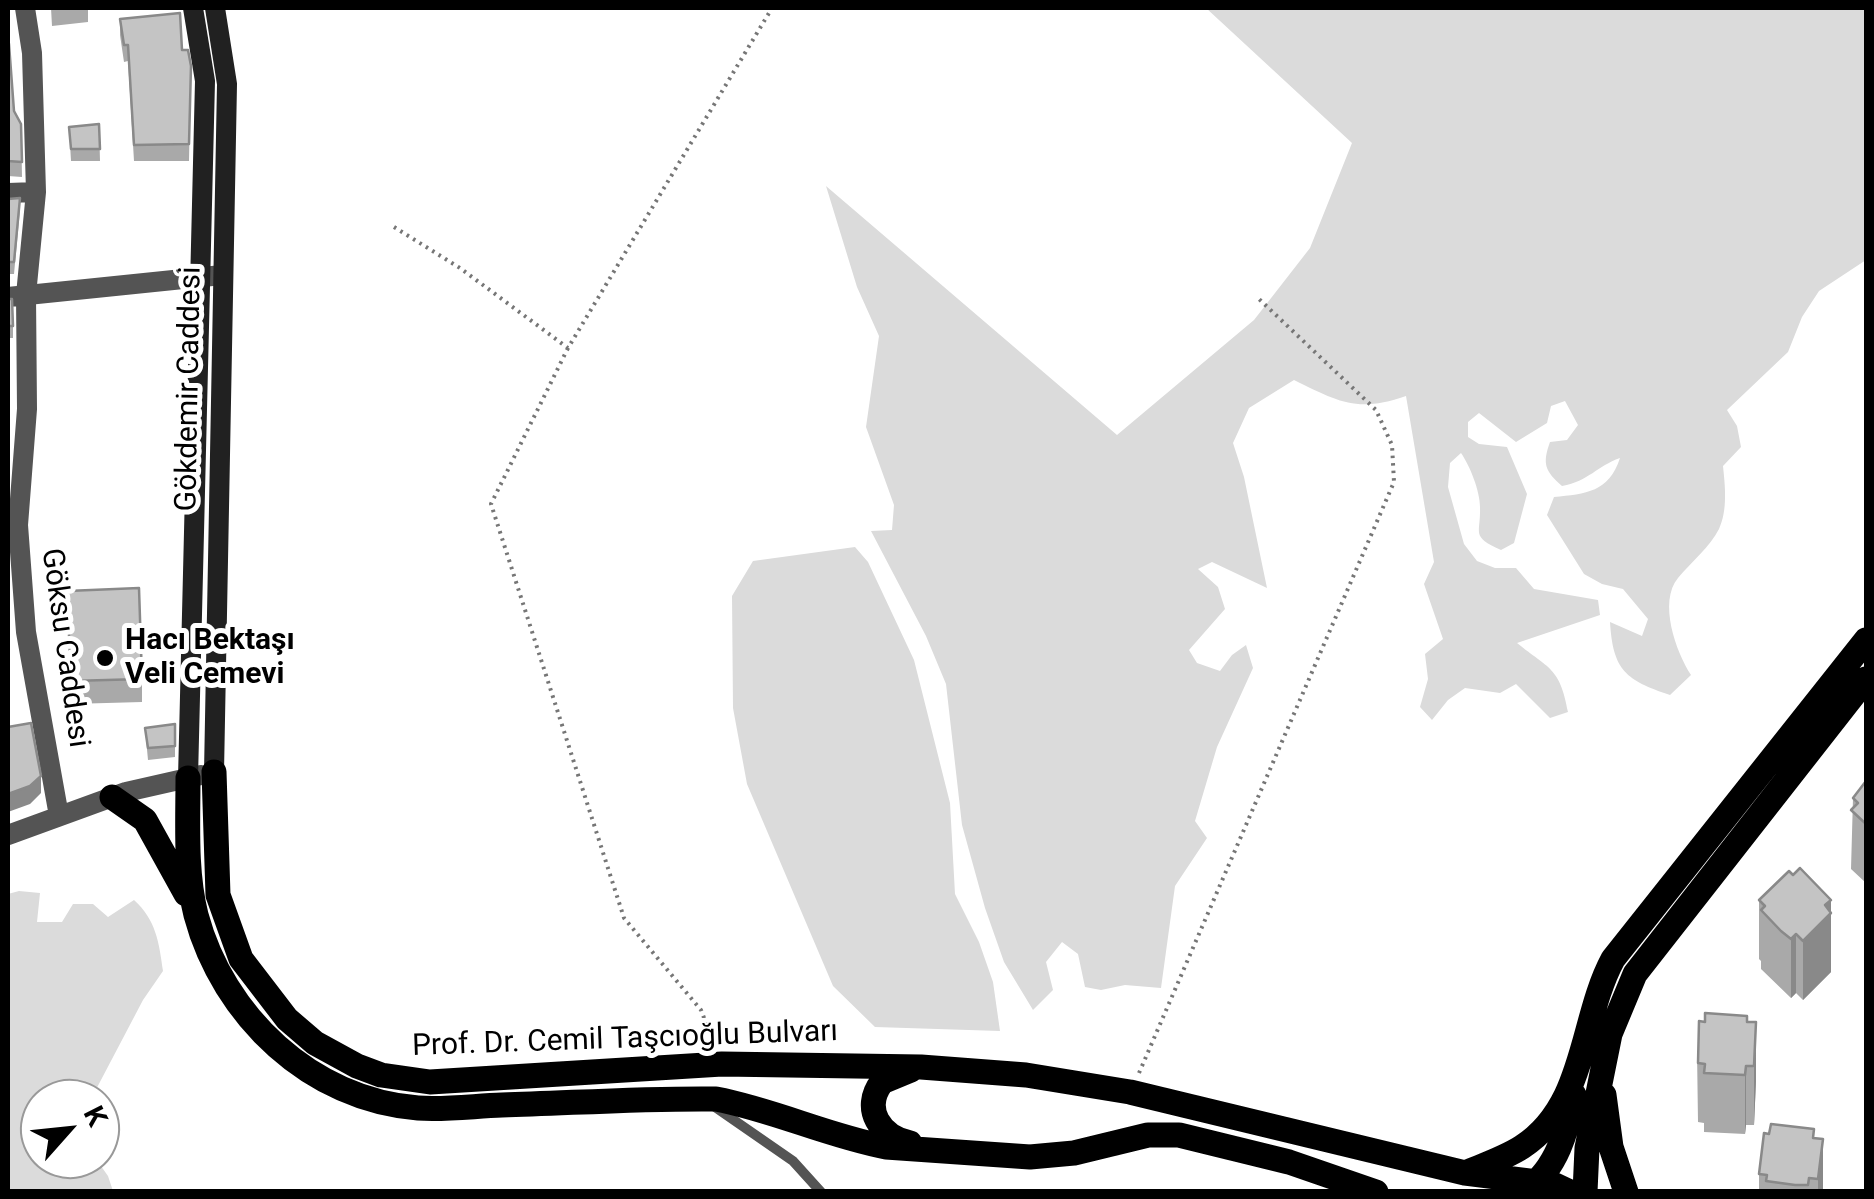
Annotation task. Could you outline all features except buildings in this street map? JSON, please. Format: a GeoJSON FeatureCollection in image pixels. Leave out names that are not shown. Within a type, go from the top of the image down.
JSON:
{"type":"FeatureCollection","features":[{"type":"Feature","properties":{"kind":"main road"},"geometry":{"type":"LineString","coordinates":[[188,778],[204,80],[193,8]]}},
{"type":"Feature","properties":{"kind":"main road","name":"Gökdemir Caddesi"},"geometry":{"type":"LineString","coordinates":[[214,772],[227,84],[215,8]]}},
{"type":"Feature","properties":{"kind":"main road"},"geometry":{"type":"LineString","coordinates":[[1585,1192],[1590,1071],[1599,985],[1613,959],[1866,640]]}},
{"type":"Feature","properties":{"kind":"main road"},"geometry":{"type":"LineString","coordinates":[[1531,1187],[1555,1158],[1634,974],[1866,680]]}},
{"type":"Feature","properties":{"kind":"main road","name":"Prof. Dr. Cemil Taşcıoğlu Bulvarı"},"geometry":{"type":"LineString","coordinates":[[214,772],[218,895],[226,927],[241,959],[287,1019],[315,1043],[369,1070],[430,1082],[722,1064],[921,1068],[1026,1075],[1130,1092],[1465,1174],[1531,1187],[1553,1184],[1570,1192]]}},
{"type":"Feature","properties":{"kind":"main road","name":"Prof. Dr. Cemil Taşcıoğlu Bulvarı"},"geometry":{"type":"LineString","coordinates":[[188,778],[188,866],[208,952],[242,1011],[293,1061],[334,1086],[364,1098],[420,1108],[716,1099],[757,1107],[863,1143],[1030,1157],[1074,1153],[1148,1135],[1179,1135],[1289,1162],[1376,1192]]}},
{"type":"Feature","properties":{"kind":"main road"},"geometry":{"type":"LineString","coordinates":[[112,797],[145,820],[196,912]]}},
{"type":"Feature","properties":{"kind":"main road"},"geometry":{"type":"LineString","coordinates":[[921,1068],[891,1077],[877,1088],[876,1121],[892,1138],[972,1154]]}},
{"type":"Feature","properties":{"kind":"main road"},"geometry":{"type":"LineString","coordinates":[[1465,1174],[1529,1142],[1590,1071]]}},
{"type":"Feature","properties":{"kind":"main road"},"geometry":{"type":"LineString","coordinates":[[1590,1071],[1626,1192]]}},
{"type":"Feature","properties":{"kind":"street","name":"Göksu Caddesi"},"geometry":{"type":"LineString","coordinates":[[26,8],[32,54],[36,192],[17,296],[13,526],[26,632],[58,816]]}},
{"type":"Feature","properties":{"kind":"street"},"geometry":{"type":"LineString","coordinates":[[8,193],[36,192]]}},
{"type":"Feature","properties":{"kind":"street"},"geometry":{"type":"LineString","coordinates":[[17,296],[222,275]]}},
{"type":"Feature","properties":{"kind":"street"},"geometry":{"type":"LineString","coordinates":[[8,835],[112,797],[214,772]]}},
{"type":"Feature","properties":{"kind":"lane"},"geometry":{"type":"LineString","coordinates":[[580,1102],[712,1105],[792,1162],[821,1192]]}},
{"type":"Feature","properties":{"kind":"path"},"geometry":{"type":"LineString","coordinates":[[722,1064],[701,1010],[624,918],[491,504],[568,348],[772,8]]}},
{"type":"Feature","properties":{"kind":"path"},"geometry":{"type":"LineString","coordinates":[[394,227],[460,268],[568,348]]}},
{"type":"Feature","properties":{"kind":"path"},"geometry":{"type":"LineString","coordinates":[[1130,1092],[1394,482],[1392,445],[1376,410],[1259,299]]}},
{"type":"Feature","properties":{"kind":"shaded area"},"geometry":{"type":"Polygon","coordinates":[[[1206,8],[1866,8],[1866,260],[1819,291],[1802,317],[1788,352],[1727,410],[1737,426],[1741,447],[1723,466],[1725,506],[1719,529],[1672,588],[1671,627],[1691,675],[1670,695],[1632,678],[1614,652],[1610,622],[1642,636],[1648,619],[1623,589],[1584,574],[1547,515],[1554,497],[1586,492],[1603,484],[1620,458],[1571,484],[1562,486],[1556,481],[1546,462],[1550,442],[1567,440],[1578,425],[1565,401],[1551,406],[1547,423],[1516,442],[1479,413],[1468,422],[1468,437],[1479,444],[1507,447],[1527,494],[1514,543],[1501,550],[1481,537],[1478,494],[1461,453],[1450,463],[1448,487],[1464,544],[1477,561],[1495,568],[1516,568],[1534,589],[1598,600],[1600,615],[1517,643],[1552,670],[1561,686],[1568,712],[1550,718],[1516,684],[1500,693],[1465,688],[1448,700],[1432,720],[1420,707],[1428,679],[1425,654],[1443,639],[1424,584],[1434,562],[1406,396],[1374,404],[1348,403],[1294,380],[1249,408],[1233,443],[1267,588],[1212,562],[1198,569],[1218,587],[1225,609],[1189,650],[1197,663],[1220,671],[1246,645],[1253,668],[1217,747],[1195,821],[1207,838],[1175,886],[1161,988],[1085,987],[1078,954],[1062,942],[1046,962],[1053,990],[1033,1010],[1004,962],[962,825],[946,684],[926,636],[871,531],[892,530],[894,505],[866,427],[879,336],[857,287],[826,186],[1117,435],[1254,320],[1310,248],[1352,143],[1206,8]]]}},
{"type":"Feature","properties":{"kind":"shaded area"},"geometry":{"type":"Polygon","coordinates":[[[855,547],[868,562],[914,660],[950,803],[955,894],[979,942],[993,982],[1000,1031],[875,1027],[833,986],[747,784],[733,708],[732,596],[753,561],[855,547]]]}},
{"type":"Feature","properties":{"kind":"shaded area"},"geometry":{"type":"Polygon","coordinates":[[[40,893],[37,922],[62,922],[73,904],[93,904],[108,917],[134,900],[155,932],[163,971],[143,1000],[102,1079],[20,1079],[20,1179],[109,1179],[113,1191],[8,1191],[8,894],[40,893]]]}},
{"type":"Feature","properties":{"kind":"place","name":"Hacı Bektaşı Veli Cemevi"},"geometry":{"type":"Point","coordinates":[105,658]}}]}
